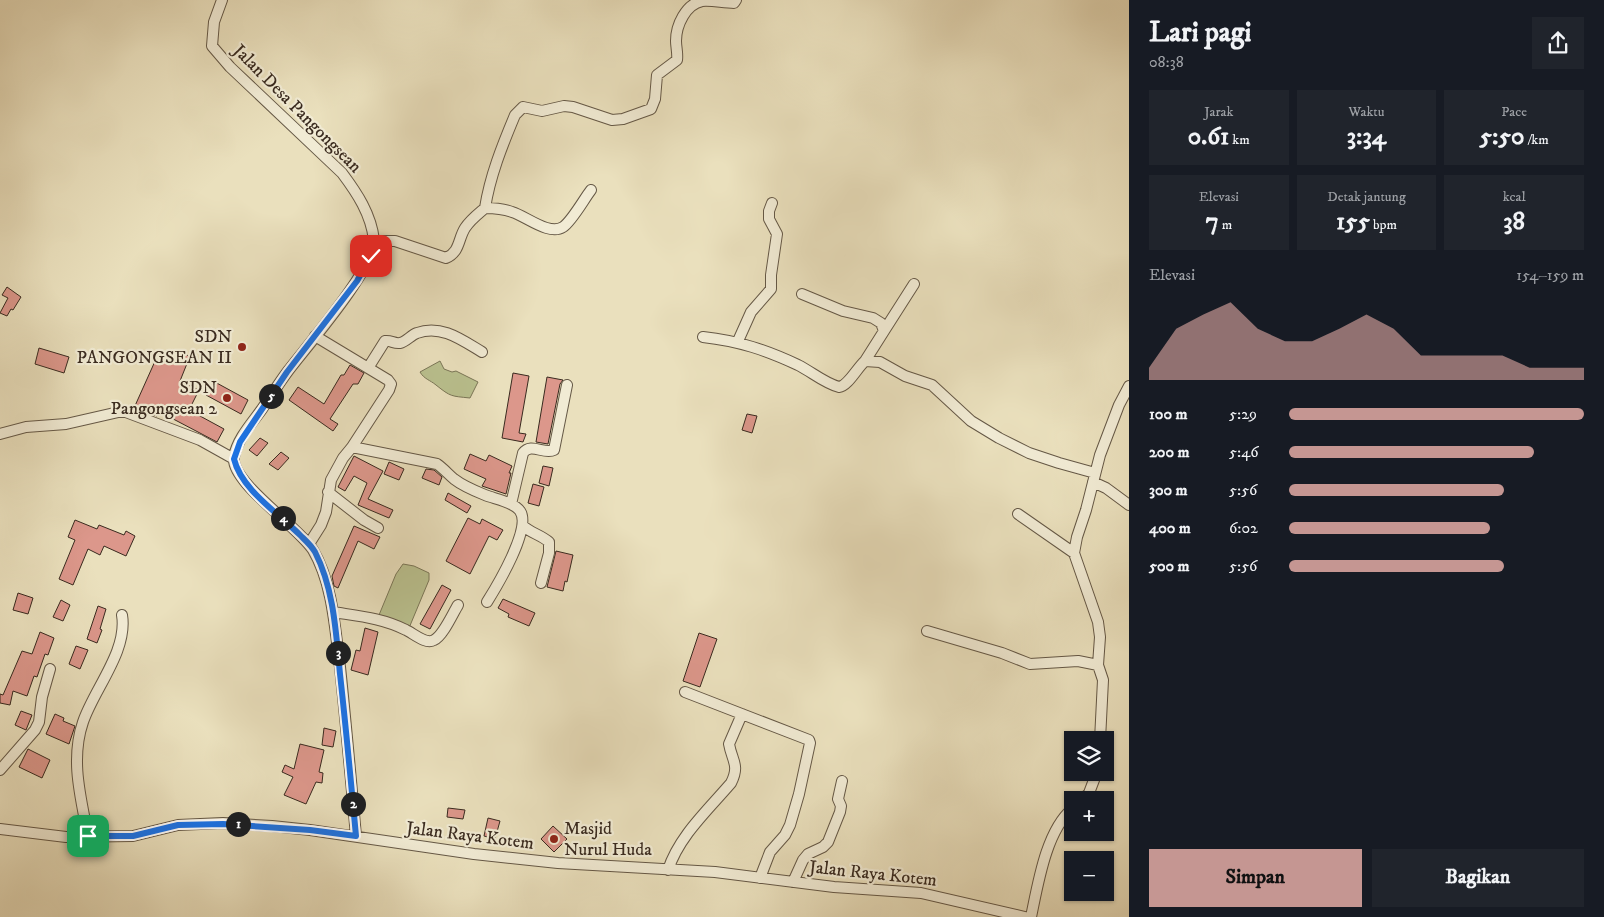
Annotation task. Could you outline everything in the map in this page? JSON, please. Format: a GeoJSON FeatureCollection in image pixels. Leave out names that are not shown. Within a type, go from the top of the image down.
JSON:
{"type":"FeatureCollection","features":[{"type":"Feature","properties":{"kind":"street","name":"Jalan Desa Pangongsean"},"geometry":{"type":"LineString","coordinates":[[222,0],[214,22],[212,46],[230,67],[342,173],[365,208],[374,242]]}},
{"type":"Feature","properties":{"kind":"street"},"geometry":{"type":"LineString","coordinates":[[356,836],[334,612],[323,573],[309,544],[251,490],[239,473],[234,459],[240,442],[287,372],[357,281],[371,256],[374,242],[395,241],[446,258],[456,252],[467,224],[485,208],[497,160],[515,115],[519,110],[523,107],[549,110],[573,106],[612,120],[623,119],[651,110],[656,99],[658,75],[677,60],[677,29],[684,15],[694,4],[702,1],[734,3],[736,0]]}},
{"type":"Feature","properties":{"kind":"street"},"geometry":{"type":"LineString","coordinates":[[485,208],[513,212],[549,229],[556,230],[568,222],[591,190]]}},
{"type":"Feature","properties":{"kind":"street"},"geometry":{"type":"LineString","coordinates":[[738,341],[752,312],[770,289],[777,234],[770,219],[769,211],[772,203]]}},
{"type":"Feature","properties":{"kind":"street"},"geometry":{"type":"LineString","coordinates":[[703,337],[738,341],[799,366],[838,387],[846,384],[865,361],[914,284]]}},
{"type":"Feature","properties":{"kind":"street"},"geometry":{"type":"LineString","coordinates":[[802,294],[843,312],[873,318],[881,323],[884,331]]}},
{"type":"Feature","properties":{"kind":"street"},"geometry":{"type":"LineString","coordinates":[[368,368],[385,341],[390,340],[397,344],[402,343],[414,334],[428,330],[451,334],[482,352]]}},
{"type":"Feature","properties":{"kind":"street"},"geometry":{"type":"LineString","coordinates":[[309,544],[321,525],[326,512],[328,492],[336,469],[389,390],[391,384],[388,380],[315,336]]}},
{"type":"Feature","properties":{"kind":"street"},"geometry":{"type":"LineString","coordinates":[[865,361],[880,362],[905,376],[932,385],[970,421],[1029,453],[1094,478],[1129,506]]}},
{"type":"Feature","properties":{"kind":"street"},"geometry":{"type":"LineString","coordinates":[[511,504],[525,450],[532,448],[551,452],[554,450],[567,385]]}},
{"type":"Feature","properties":{"kind":"street"},"geometry":{"type":"LineString","coordinates":[[1100,731],[1103,680],[1098,665],[1100,637],[1098,622],[1074,553],[1076,537],[1106,438],[1129,386]]}},
{"type":"Feature","properties":{"kind":"street"},"geometry":{"type":"LineString","coordinates":[[0,434],[26,427],[66,424],[123,411],[200,440],[234,459]]}},
{"type":"Feature","properties":{"kind":"street"},"geometry":{"type":"LineString","coordinates":[[352,447],[437,464],[454,479],[473,490],[511,504],[519,509],[523,516],[523,526],[504,574],[487,602]]}},
{"type":"Feature","properties":{"kind":"street"},"geometry":{"type":"LineString","coordinates":[[328,492],[364,520],[378,528]]}},
{"type":"Feature","properties":{"kind":"street"},"geometry":{"type":"LineString","coordinates":[[1018,514],[1074,553]]}},
{"type":"Feature","properties":{"kind":"street"},"geometry":{"type":"LineString","coordinates":[[523,526],[531,532],[546,538],[549,542],[549,552],[541,583]]}},
{"type":"Feature","properties":{"kind":"street"},"geometry":{"type":"LineString","coordinates":[[334,612],[387,622],[417,637],[432,641],[440,635],[458,605]]}},
{"type":"Feature","properties":{"kind":"street"},"geometry":{"type":"LineString","coordinates":[[88,836],[77,781],[76,763],[80,733],[88,710],[101,687],[115,654],[123,624],[122,615]]}},
{"type":"Feature","properties":{"kind":"street"},"geometry":{"type":"LineString","coordinates":[[927,631],[1002,653],[1030,664],[1078,661],[1098,665]]}},
{"type":"Feature","properties":{"kind":"street"},"geometry":{"type":"LineString","coordinates":[[0,770],[35,730],[39,722],[42,697],[50,669]]}},
{"type":"Feature","properties":{"kind":"street"},"geometry":{"type":"LineString","coordinates":[[685,692],[807,738],[810,743],[790,825],[785,835],[770,852],[760,878]]}},
{"type":"Feature","properties":{"kind":"street"},"geometry":{"type":"LineString","coordinates":[[668,870],[673,853],[733,779],[736,765],[729,744],[742,714]]}},
{"type":"Feature","properties":{"kind":"street"},"geometry":{"type":"LineString","coordinates":[[793,882],[803,860],[808,854],[823,847],[828,842],[840,812],[841,806],[838,799],[842,781]]}},
{"type":"Feature","properties":{"kind":"street"},"geometry":{"type":"LineString","coordinates":[[1031,917],[1038,884],[1052,842],[1064,818]]}},
{"type":"Feature","properties":{"kind":"street","name":"Jalan Raya Kotem"},"geometry":{"type":"LineString","coordinates":[[0,829],[66,837],[133,836],[178,825],[223,824],[310,830],[474,854],[558,863],[715,872],[793,882],[921,893],[1025,917]]}},
{"type":"Feature","properties":{"kind":"green space"},"geometry":{"type":"Polygon","coordinates":[[[440,361],[444,369],[452,372],[456,371],[478,382],[470,398],[448,394],[425,378],[420,372],[440,361]]]}},
{"type":"Feature","properties":{"kind":"green space"},"geometry":{"type":"Polygon","coordinates":[[[403,564],[414,566],[429,573],[429,580],[409,628],[379,615],[396,574],[403,564]]]}},
{"type":"Feature","properties":{"kind":"building"},"geometry":{"type":"Polygon","coordinates":[[[7,287],[21,297],[7,316],[0,313],[8,298],[2,295],[7,287]]]}},
{"type":"Feature","properties":{"kind":"building"},"geometry":{"type":"Polygon","coordinates":[[[39,348],[69,357],[64,373],[35,364],[39,348]]]}},
{"type":"Feature","properties":{"kind":"building"},"geometry":{"type":"Polygon","coordinates":[[[178,353],[190,356],[180,381],[199,390],[189,410],[224,429],[217,442],[158,411],[157,416],[134,408],[156,359],[173,363],[178,353]]]}},
{"type":"Feature","properties":{"kind":"building"},"geometry":{"type":"Polygon","coordinates":[[[350,365],[364,373],[358,384],[353,384],[330,419],[338,424],[333,431],[289,400],[298,387],[324,404],[341,375],[344,375],[350,365]]]}},
{"type":"Feature","properties":{"kind":"building"},"geometry":{"type":"Polygon","coordinates":[[[513,373],[529,376],[519,433],[526,434],[523,442],[502,438],[513,373]]]}},
{"type":"Feature","properties":{"kind":"building"},"geometry":{"type":"Polygon","coordinates":[[[547,377],[563,380],[560,384],[548,444],[536,442],[547,377]]]}},
{"type":"Feature","properties":{"kind":"building","name":"SDN Pangongsean 2"},"geometry":{"type":"Polygon","coordinates":[[[213,381],[248,400],[241,414],[206,395],[213,381]]]}},
{"type":"Feature","properties":{"kind":"building"},"geometry":{"type":"Polygon","coordinates":[[[747,414],[757,416],[752,433],[742,430],[747,414]]]}},
{"type":"Feature","properties":{"kind":"building"},"geometry":{"type":"Polygon","coordinates":[[[260,438],[268,443],[257,456],[249,450],[260,438]]]}},
{"type":"Feature","properties":{"kind":"building"},"geometry":{"type":"Polygon","coordinates":[[[281,452],[289,458],[278,470],[269,464],[281,452]]]}},
{"type":"Feature","properties":{"kind":"building"},"geometry":{"type":"Polygon","coordinates":[[[470,454],[486,461],[489,455],[512,466],[506,494],[482,486],[486,479],[464,469],[470,454]]]}},
{"type":"Feature","properties":{"kind":"building"},"geometry":{"type":"Polygon","coordinates":[[[354,456],[383,471],[368,499],[393,510],[389,518],[358,505],[367,483],[354,476],[345,491],[338,487],[354,456]]]}},
{"type":"Feature","properties":{"kind":"building"},"geometry":{"type":"Polygon","coordinates":[[[389,462],[404,469],[399,480],[384,474],[389,462]]]}},
{"type":"Feature","properties":{"kind":"building"},"geometry":{"type":"Polygon","coordinates":[[[543,466],[553,468],[549,486],[539,483],[543,466]]]}},
{"type":"Feature","properties":{"kind":"building"},"geometry":{"type":"Polygon","coordinates":[[[426,469],[434,470],[442,477],[439,485],[422,478],[426,469]]]}},
{"type":"Feature","properties":{"kind":"building"},"geometry":{"type":"Polygon","coordinates":[[[533,484],[544,487],[539,506],[528,503],[533,484]]]}},
{"type":"Feature","properties":{"kind":"building"},"geometry":{"type":"Polygon","coordinates":[[[448,493],[471,506],[467,513],[445,500],[448,493]]]}},
{"type":"Feature","properties":{"kind":"building"},"geometry":{"type":"Polygon","coordinates":[[[468,518],[480,524],[482,519],[503,530],[497,540],[489,536],[470,574],[446,561],[468,518]]]}},
{"type":"Feature","properties":{"kind":"building"},"geometry":{"type":"Polygon","coordinates":[[[75,520],[97,529],[99,525],[124,535],[126,531],[135,536],[126,556],[104,546],[100,555],[88,549],[73,585],[59,579],[75,540],[68,537],[75,520]]]}},
{"type":"Feature","properties":{"kind":"building"},"geometry":{"type":"Polygon","coordinates":[[[354,526],[380,537],[374,549],[358,541],[338,588],[334,586],[332,576],[354,526]]]}},
{"type":"Feature","properties":{"kind":"building"},"geometry":{"type":"Polygon","coordinates":[[[556,551],[573,555],[563,591],[547,587],[556,551]]]}},
{"type":"Feature","properties":{"kind":"building"},"geometry":{"type":"Polygon","coordinates":[[[442,585],[451,590],[430,629],[420,624],[442,585]]]}},
{"type":"Feature","properties":{"kind":"building"},"geometry":{"type":"Polygon","coordinates":[[[18,593],[33,598],[28,614],[13,610],[18,593]]]}},
{"type":"Feature","properties":{"kind":"building"},"geometry":{"type":"Polygon","coordinates":[[[503,599],[535,613],[529,626],[508,617],[509,614],[498,608],[503,599]]]}},
{"type":"Feature","properties":{"kind":"building"},"geometry":{"type":"Polygon","coordinates":[[[61,600],[70,605],[63,621],[53,617],[61,600]]]}},
{"type":"Feature","properties":{"kind":"building"},"geometry":{"type":"Polygon","coordinates":[[[98,606],[106,609],[100,629],[102,630],[97,643],[87,639],[98,606]]]}},
{"type":"Feature","properties":{"kind":"building"},"geometry":{"type":"Polygon","coordinates":[[[365,628],[378,632],[368,675],[351,670],[356,650],[360,651],[365,628]]]}},
{"type":"Feature","properties":{"kind":"building"},"geometry":{"type":"Polygon","coordinates":[[[40,632],[54,638],[48,655],[45,654],[37,677],[34,676],[27,696],[13,691],[10,705],[0,703],[0,694],[3,695],[22,651],[32,654],[40,632]]]}},
{"type":"Feature","properties":{"kind":"building"},"geometry":{"type":"Polygon","coordinates":[[[699,633],[717,639],[700,687],[683,681],[699,633]]]}},
{"type":"Feature","properties":{"kind":"building"},"geometry":{"type":"Polygon","coordinates":[[[76,646],[88,650],[80,669],[69,664],[76,646]]]}},
{"type":"Feature","properties":{"kind":"building"},"geometry":{"type":"Polygon","coordinates":[[[21,711],[32,715],[26,730],[15,725],[21,711]]]}},
{"type":"Feature","properties":{"kind":"building"},"geometry":{"type":"Polygon","coordinates":[[[55,714],[64,718],[63,721],[75,726],[69,744],[46,734],[55,714]]]}},
{"type":"Feature","properties":{"kind":"building"},"geometry":{"type":"Polygon","coordinates":[[[324,728],[336,731],[333,747],[322,745],[324,728]]]}},
{"type":"Feature","properties":{"kind":"building"},"geometry":{"type":"Polygon","coordinates":[[[300,744],[324,750],[319,772],[323,773],[322,783],[316,782],[306,804],[284,795],[293,777],[282,772],[285,765],[294,769],[300,744]]]}},
{"type":"Feature","properties":{"kind":"building"},"geometry":{"type":"Polygon","coordinates":[[[28,749],[50,760],[42,778],[19,767],[28,749]]]}},
{"type":"Feature","properties":{"kind":"building"},"geometry":{"type":"Polygon","coordinates":[[[448,808],[465,810],[463,819],[447,817],[448,808]]]}},
{"type":"Feature","properties":{"kind":"building"},"geometry":{"type":"Polygon","coordinates":[[[488,818],[500,821],[495,839],[484,836],[488,818]]]}},
{"type":"Feature","properties":{"kind":"building","name":"Masjid Nurul Huda"},"geometry":{"type":"Polygon","coordinates":[[[553,826],[567,839],[554,852],[541,839],[553,826]]]}},
{"type":"Feature","properties":{"kind":"place","name":"SDN PANGONGSEAN II"},"geometry":{"type":"Point","coordinates":[242,347]}},
{"type":"Feature","properties":{"kind":"place","name":"SDN Pangongsean 2"},"geometry":{"type":"Point","coordinates":[227,398]}},
{"type":"Feature","properties":{"kind":"place","name":"Masjid Nurul Huda"},"geometry":{"type":"Point","coordinates":[554,839]}},
{"type":"Feature","properties":{"kind":"route"},"geometry":{"type":"LineString","coordinates":[[88,836],[133,836],[178,825],[223,824],[272,826],[356,836],[334,612],[329,591],[323,573],[309,544],[251,490],[239,473],[234,459],[240,442],[287,372],[357,281],[371,256]]}}]}
